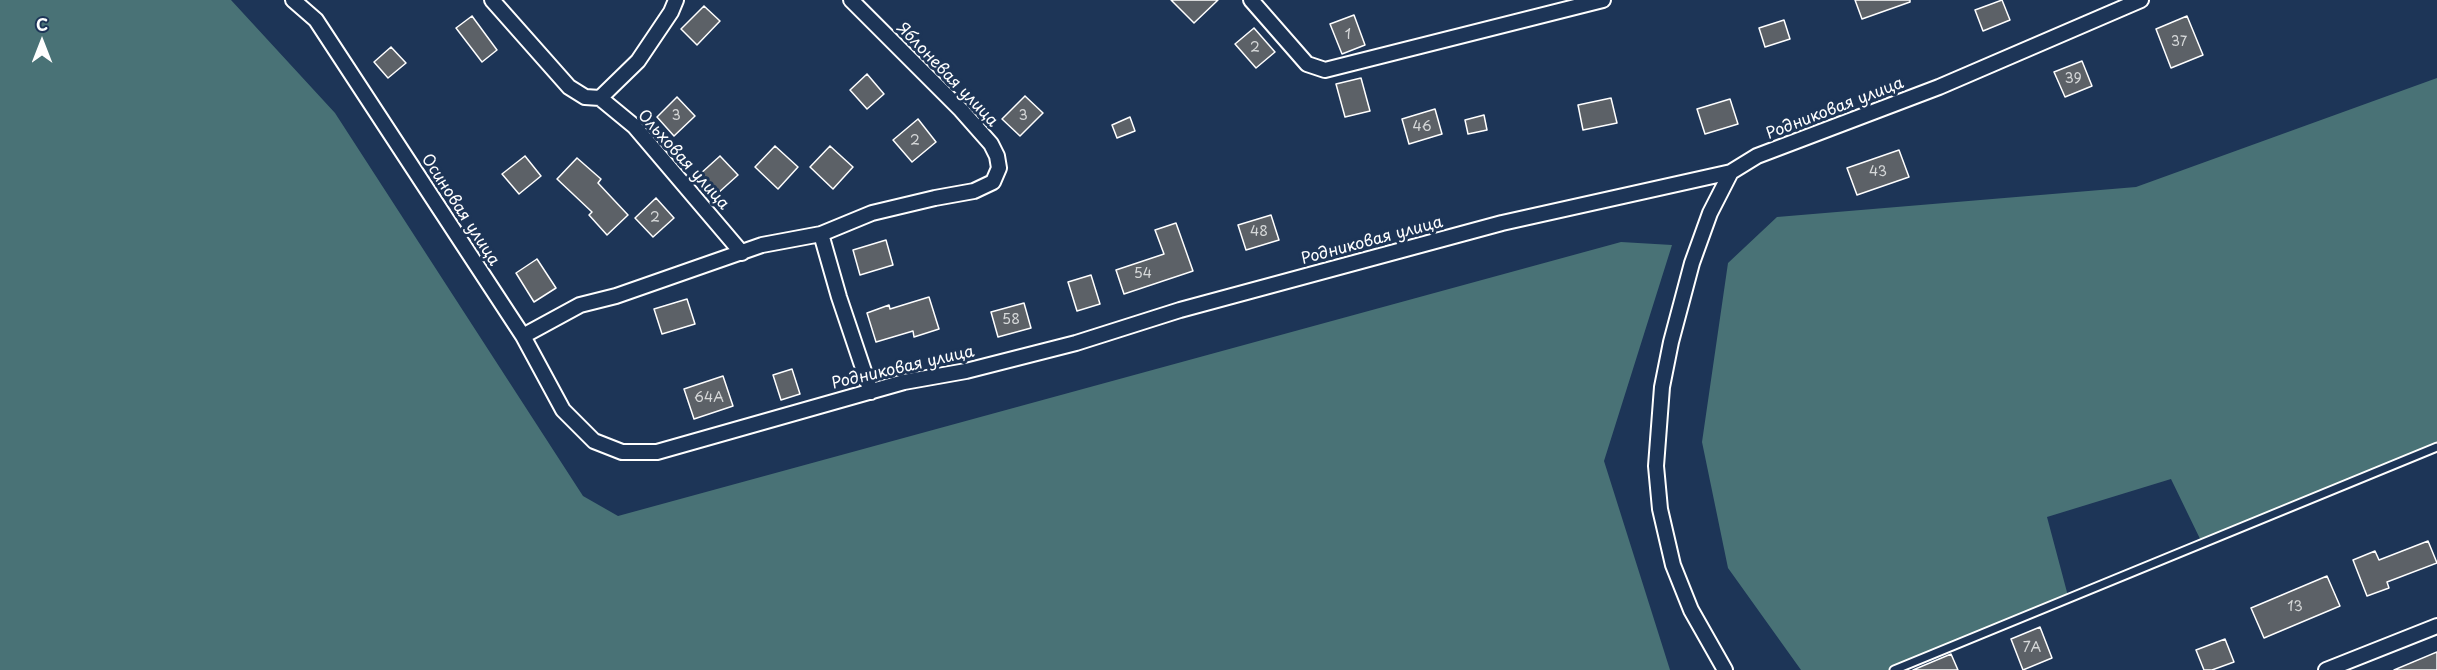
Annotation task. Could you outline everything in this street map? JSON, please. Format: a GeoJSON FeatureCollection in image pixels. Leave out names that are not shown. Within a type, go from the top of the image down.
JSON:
{"type":"FeatureCollection","features":[{"type":"Feature","properties":{"kind":"street","name":"Осиновая улица"},"geometry":{"type":"LineString","coordinates":[[293,0],[316,20],[523,336],[563,410],[594,441]]}},
{"type":"Feature","properties":{"kind":"street","name":"Ольховая улица"},"geometry":{"type":"LineString","coordinates":[[492,0],[569,87],[585,97],[600,98],[634,126],[742,253]]}},
{"type":"Feature","properties":{"kind":"street"},"geometry":{"type":"LineString","coordinates":[[600,98],[638,61],[671,12],[676,0]]}},
{"type":"Feature","properties":{"kind":"street","name":"Яблоневая улица"},"geometry":{"type":"LineString","coordinates":[[822,234],[872,213],[935,198],[974,192],[993,182],[999,168],[997,156],[991,144],[961,110],[851,0]]}},
{"type":"Feature","properties":{"kind":"street"},"geometry":{"type":"LineString","coordinates":[[1251,0],[1307,64],[1325,70],[1603,0]]}},
{"type":"Feature","properties":{"kind":"street","name":"Родниковая улица"},"geometry":{"type":"LineString","coordinates":[[594,441],[622,452],[657,452],[904,382],[966,371],[1076,343],[1180,310],[1502,223],[1731,172],[1757,156],[1940,87],[2141,0]]}},
{"type":"Feature","properties":{"kind":"street"},"geometry":{"type":"LineString","coordinates":[[1725,670],[1691,610],[1673,565],[1660,509],[1656,466],[1662,387],[1674,331],[1692,263],[1710,213],[1731,172]]}},
{"type":"Feature","properties":{"kind":"street"},"geometry":{"type":"LineString","coordinates":[[523,336],[580,305],[616,296],[762,245],[822,234],[839,297],[871,392]]}},
{"type":"Feature","properties":{"kind":"street"},"geometry":{"type":"LineString","coordinates":[[2326,670],[2437,626]]}},
{"type":"Feature","properties":{"kind":"lane"},"geometry":{"type":"LineString","coordinates":[[1894,670],[2437,447]]}},
{"type":"Feature","properties":{"kind":"green space"},"geometry":{"type":"Polygon","coordinates":[[[0,0],[231,0],[335,113],[583,496],[618,516],[1621,242],[1672,245],[1604,461],[1670,670],[0,670],[0,0]]]}},
{"type":"Feature","properties":{"kind":"green space"},"geometry":{"type":"Polygon","coordinates":[[[2437,78],[2437,444],[2203,545],[2171,479],[2047,517],[2068,596],[1907,670],[1801,670],[1728,568],[1702,442],[1728,263],[1777,217],[2136,187],[2437,78]]]}},
{"type":"Feature","properties":{"kind":"building"},"geometry":{"type":"Polygon","coordinates":[[[1171,0],[1218,0],[1194,23],[1171,0]]]}},
{"type":"Feature","properties":{"kind":"building"},"geometry":{"type":"Polygon","coordinates":[[[1855,0],[1910,0],[1910,2],[1862,19],[1855,0]]]}},
{"type":"Feature","properties":{"kind":"building"},"geometry":{"type":"Polygon","coordinates":[[[2002,0],[2010,20],[1983,31],[1975,10],[2002,0]]]}},
{"type":"Feature","properties":{"kind":"building"},"geometry":{"type":"Polygon","coordinates":[[[704,6],[720,21],[697,45],[681,29],[704,6]]]}},
{"type":"Feature","properties":{"kind":"building"},"geometry":{"type":"Polygon","coordinates":[[[1354,15],[1365,45],[1342,54],[1330,24],[1354,15]]]}},
{"type":"Feature","properties":{"kind":"building"},"geometry":{"type":"Polygon","coordinates":[[[472,16],[497,50],[482,62],[456,28],[472,16]]]}},
{"type":"Feature","properties":{"kind":"building"},"geometry":{"type":"Polygon","coordinates":[[[2187,16],[2203,55],[2171,68],[2156,29],[2187,16]]]}},
{"type":"Feature","properties":{"kind":"building"},"geometry":{"type":"Polygon","coordinates":[[[1784,20],[1790,39],[1765,47],[1759,28],[1784,20]]]}},
{"type":"Feature","properties":{"kind":"building"},"geometry":{"type":"Polygon","coordinates":[[[1254,28],[1275,52],[1256,68],[1235,44],[1254,28]]]}},
{"type":"Feature","properties":{"kind":"building"},"geometry":{"type":"Polygon","coordinates":[[[391,47],[406,63],[388,78],[374,62],[391,47]]]}},
{"type":"Feature","properties":{"kind":"building"},"geometry":{"type":"Polygon","coordinates":[[[2082,61],[2092,86],[2065,97],[2054,72],[2082,61]]]}},
{"type":"Feature","properties":{"kind":"building"},"geometry":{"type":"Polygon","coordinates":[[[867,74],[884,94],[867,109],[850,90],[867,74]]]}},
{"type":"Feature","properties":{"kind":"building"},"geometry":{"type":"Polygon","coordinates":[[[1361,78],[1370,111],[1345,117],[1336,84],[1361,78]]]}},
{"type":"Feature","properties":{"kind":"building"},"geometry":{"type":"Polygon","coordinates":[[[1025,96],[1043,113],[1020,136],[1002,119],[1025,96]]]}},
{"type":"Feature","properties":{"kind":"building"},"geometry":{"type":"Polygon","coordinates":[[[677,97],[695,116],[674,136],[657,117],[677,97]]]}},
{"type":"Feature","properties":{"kind":"building"},"geometry":{"type":"Polygon","coordinates":[[[1611,98],[1617,123],[1583,130],[1578,105],[1611,98]]]}},
{"type":"Feature","properties":{"kind":"building"},"geometry":{"type":"Polygon","coordinates":[[[1730,99],[1738,124],[1705,134],[1697,109],[1730,99]]]}},
{"type":"Feature","properties":{"kind":"building"},"geometry":{"type":"Polygon","coordinates":[[[1435,109],[1442,134],[1409,144],[1402,119],[1435,109]]]}},
{"type":"Feature","properties":{"kind":"building"},"geometry":{"type":"Polygon","coordinates":[[[1484,115],[1487,130],[1468,134],[1465,120],[1484,115]]]}},
{"type":"Feature","properties":{"kind":"building"},"geometry":{"type":"Polygon","coordinates":[[[1130,117],[1135,131],[1117,138],[1112,125],[1130,117]]]}},
{"type":"Feature","properties":{"kind":"building"},"geometry":{"type":"Polygon","coordinates":[[[918,119],[936,142],[912,162],[893,140],[918,119]]]}},
{"type":"Feature","properties":{"kind":"building"},"geometry":{"type":"Polygon","coordinates":[[[775,146],[798,167],[778,189],[755,167],[775,146]]]}},
{"type":"Feature","properties":{"kind":"building"},"geometry":{"type":"Polygon","coordinates":[[[830,146],[853,167],[833,189],[810,167],[830,146]]]}},
{"type":"Feature","properties":{"kind":"building"},"geometry":{"type":"Polygon","coordinates":[[[1899,150],[1909,177],[1857,195],[1847,168],[1899,150]]]}},
{"type":"Feature","properties":{"kind":"building"},"geometry":{"type":"Polygon","coordinates":[[[525,156],[541,176],[519,194],[502,174],[525,156]]]}},
{"type":"Feature","properties":{"kind":"building"},"geometry":{"type":"Polygon","coordinates":[[[720,156],[738,175],[717,194],[699,175],[720,156]]]}},
{"type":"Feature","properties":{"kind":"building"},"geometry":{"type":"Polygon","coordinates":[[[577,158],[601,179],[598,183],[628,215],[607,235],[589,215],[592,212],[557,179],[577,158]]]}},
{"type":"Feature","properties":{"kind":"building"},"geometry":{"type":"Polygon","coordinates":[[[656,198],[674,218],[653,237],[635,218],[656,198]]]}},
{"type":"Feature","properties":{"kind":"building"},"geometry":{"type":"Polygon","coordinates":[[[1271,215],[1279,240],[1246,250],[1238,225],[1271,215]]]}},
{"type":"Feature","properties":{"kind":"building"},"geometry":{"type":"Polygon","coordinates":[[[1176,223],[1193,271],[1124,294],[1116,270],[1164,254],[1155,230],[1176,223]]]}},
{"type":"Feature","properties":{"kind":"building"},"geometry":{"type":"Polygon","coordinates":[[[886,240],[893,265],[860,275],[853,250],[886,240]]]}},
{"type":"Feature","properties":{"kind":"building"},"geometry":{"type":"Polygon","coordinates":[[[537,259],[556,288],[534,302],[516,273],[537,259]]]}},
{"type":"Feature","properties":{"kind":"building"},"geometry":{"type":"Polygon","coordinates":[[[1091,275],[1100,304],[1077,311],[1068,282],[1091,275]]]}},
{"type":"Feature","properties":{"kind":"building"},"geometry":{"type":"Polygon","coordinates":[[[929,297],[939,329],[914,337],[913,331],[876,342],[867,313],[889,305],[890,309],[929,297]]]}},
{"type":"Feature","properties":{"kind":"building"},"geometry":{"type":"Polygon","coordinates":[[[687,299],[695,324],[662,334],[654,309],[687,299]]]}},
{"type":"Feature","properties":{"kind":"building"},"geometry":{"type":"Polygon","coordinates":[[[1024,303],[1031,328],[998,337],[991,312],[1024,303]]]}},
{"type":"Feature","properties":{"kind":"building"},"geometry":{"type":"Polygon","coordinates":[[[792,369],[800,394],[781,400],[773,375],[792,369]]]}},
{"type":"Feature","properties":{"kind":"building"},"geometry":{"type":"Polygon","coordinates":[[[723,376],[733,406],[694,419],[684,389],[723,376]]]}},
{"type":"Feature","properties":{"kind":"building"},"geometry":{"type":"Polygon","coordinates":[[[2428,541],[2437,563],[2387,582],[2389,588],[2367,596],[2353,560],[2375,551],[2379,560],[2428,541]]]}},
{"type":"Feature","properties":{"kind":"building"},"geometry":{"type":"Polygon","coordinates":[[[2327,576],[2340,606],[2264,638],[2251,608],[2327,576]]]}},
{"type":"Feature","properties":{"kind":"building"},"geometry":{"type":"Polygon","coordinates":[[[2040,627],[2052,658],[2023,670],[2011,639],[2040,627]]]}},
{"type":"Feature","properties":{"kind":"building"},"geometry":{"type":"Polygon","coordinates":[[[2225,639],[2234,662],[2212,670],[2204,670],[2196,650],[2225,639]]]}},
{"type":"Feature","properties":{"kind":"building"},"geometry":{"type":"Polygon","coordinates":[[[2437,652],[2437,670],[2394,670],[2437,652]]]}},
{"type":"Feature","properties":{"kind":"building"},"geometry":{"type":"Polygon","coordinates":[[[1951,654],[1958,670],[1913,670],[1951,654]]]}}]}
